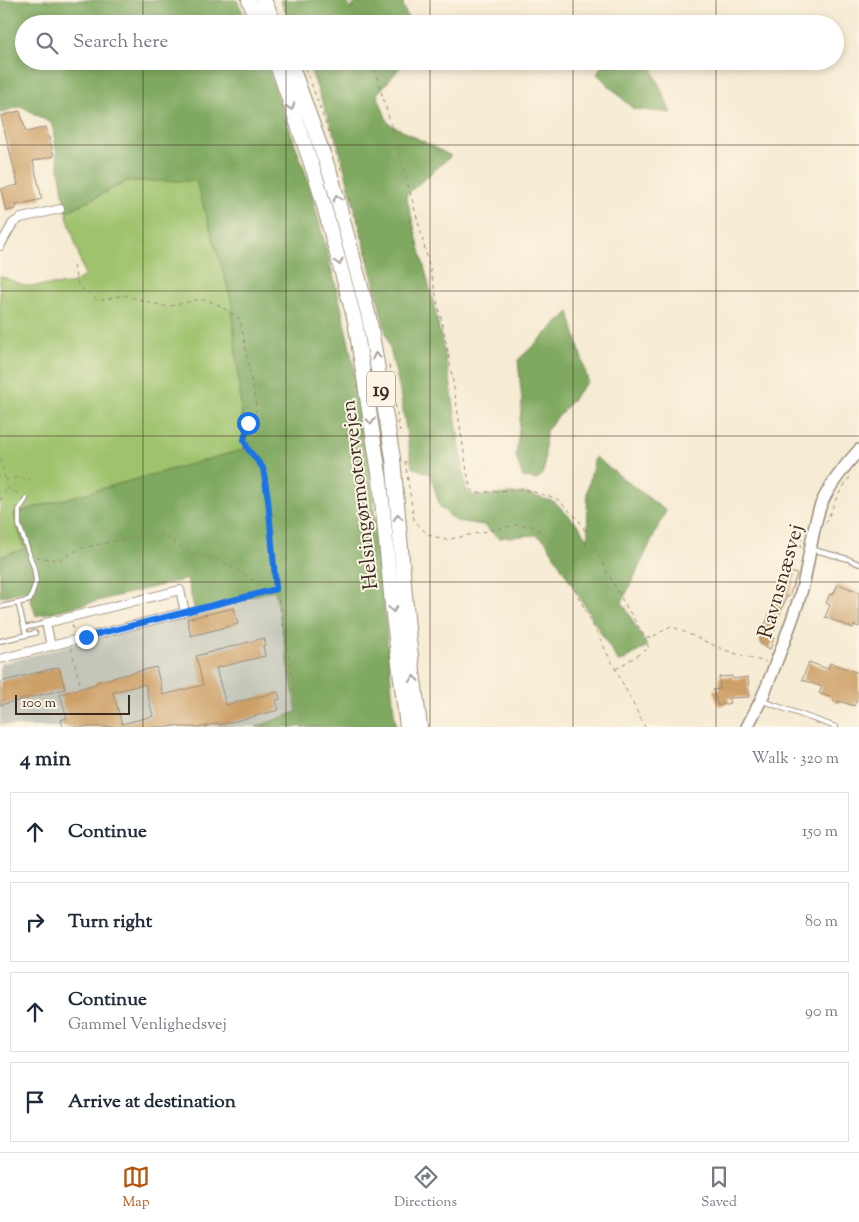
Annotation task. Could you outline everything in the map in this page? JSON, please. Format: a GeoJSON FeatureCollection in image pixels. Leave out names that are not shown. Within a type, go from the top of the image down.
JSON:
{"type":"FeatureCollection","features":[{"type":"Feature","properties":{"kind":"highway"},"geometry":{"type":"LineString","coordinates":[[249,0],[255,15]]}},
{"type":"Feature","properties":{"kind":"highway"},"geometry":{"type":"LineString","coordinates":[[264,0],[271,15]]}},
{"type":"Feature","properties":{"kind":"highway","name":"Helsingørmotorvejen"},"geometry":{"type":"LineString","coordinates":[[279,70],[318,184],[355,321],[380,480],[393,615],[407,727]]}},
{"type":"Feature","properties":{"kind":"highway","name":"Helsingørmotorvejen"},"geometry":{"type":"LineString","coordinates":[[293,70],[332,179],[369,317],[393,458],[409,640],[420,727]]}},
{"type":"Feature","properties":{"kind":"main road","name":"Ravnsnæsvej"},"geometry":{"type":"LineString","coordinates":[[747,727],[761,700],[802,591],[820,508],[835,480],[859,450]]}},
{"type":"Feature","properties":{"kind":"street"},"geometry":{"type":"LineString","coordinates":[[0,246],[13,223],[21,218],[60,209]]}},
{"type":"Feature","properties":{"kind":"street"},"geometry":{"type":"LineString","coordinates":[[0,659],[185,612],[180,590],[46,623],[51,646]]}},
{"type":"Feature","properties":{"kind":"lane"},"geometry":{"type":"LineString","coordinates":[[0,607],[30,600],[36,581],[34,568],[19,525],[19,510],[26,499]]}},
{"type":"Feature","properties":{"kind":"lane"},"geometry":{"type":"LineString","coordinates":[[810,548],[859,564]]}},
{"type":"Feature","properties":{"kind":"lane"},"geometry":{"type":"LineString","coordinates":[[18,603],[26,635]]}},
{"type":"Feature","properties":{"kind":"lane"},"geometry":{"type":"LineString","coordinates":[[24,628],[46,623]]}},
{"type":"Feature","properties":{"kind":"lane"},"geometry":{"type":"LineString","coordinates":[[0,642],[34,633]]}},
{"type":"Feature","properties":{"kind":"lane"},"geometry":{"type":"LineString","coordinates":[[761,700],[836,727]]}},
{"type":"Feature","properties":{"kind":"path"},"geometry":{"type":"LineString","coordinates":[[350,0],[356,15]]}},
{"type":"Feature","properties":{"kind":"path"},"geometry":{"type":"LineString","coordinates":[[306,70],[342,172]]}},
{"type":"Feature","properties":{"kind":"path"},"geometry":{"type":"LineString","coordinates":[[375,70],[403,166],[438,304],[455,391],[470,488],[476,494],[523,489],[556,498],[579,520],[645,638],[648,648],[616,670]]}},
{"type":"Feature","properties":{"kind":"path"},"geometry":{"type":"LineString","coordinates":[[347,190],[368,270]]}},
{"type":"Feature","properties":{"kind":"path"},"geometry":{"type":"LineString","coordinates":[[73,266],[78,284],[98,300],[124,295],[167,307],[200,299],[215,303],[240,319],[258,410],[248,423],[244,440],[248,449],[263,468],[268,499],[276,589],[301,727]]}},
{"type":"Feature","properties":{"kind":"path"},"geometry":{"type":"LineString","coordinates":[[388,364],[393,382],[400,430]]}},
{"type":"Feature","properties":{"kind":"path"},"geometry":{"type":"LineString","coordinates":[[0,460],[3,465],[2,470],[7,488],[22,495]]}},
{"type":"Feature","properties":{"kind":"path"},"geometry":{"type":"LineString","coordinates":[[404,460],[414,520],[427,534],[446,540],[515,525],[532,526],[548,537],[645,727]]}},
{"type":"Feature","properties":{"kind":"path"},"geometry":{"type":"LineString","coordinates":[[826,522],[837,497],[854,471]]}},
{"type":"Feature","properties":{"kind":"path"},"geometry":{"type":"LineString","coordinates":[[4,480],[17,477],[31,480]]}},
{"type":"Feature","properties":{"kind":"path"},"geometry":{"type":"LineString","coordinates":[[0,501],[7,488]]}},
{"type":"Feature","properties":{"kind":"path"},"geometry":{"type":"LineString","coordinates":[[30,556],[58,560],[82,548],[158,532],[194,555],[216,558],[253,580],[264,591],[276,589]]}},
{"type":"Feature","properties":{"kind":"path"},"geometry":{"type":"LineString","coordinates":[[185,612],[276,589]]}},
{"type":"Feature","properties":{"kind":"path"},"geometry":{"type":"LineString","coordinates":[[70,617],[82,688]]}},
{"type":"Feature","properties":{"kind":"path"},"geometry":{"type":"LineString","coordinates":[[645,638],[651,638],[671,626],[722,649],[775,664]]}},
{"type":"Feature","properties":{"kind":"shaded area"},"geometry":{"type":"Polygon","coordinates":[[[275,590],[299,727],[24,727],[0,724],[0,664],[275,590]]]}},
{"type":"Feature","properties":{"kind":"green space"},"geometry":{"type":"Polygon","coordinates":[[[0,0],[237,0],[244,15],[15,15],[15,70],[268,70],[309,183],[340,302],[361,400],[376,524],[396,727],[256,727],[297,712],[275,590],[195,612],[187,579],[36,616],[28,590],[0,597],[0,557],[24,549],[14,514],[245,449],[231,299],[196,181],[128,181],[66,212],[52,124],[21,106],[0,113],[0,0]]]}},
{"type":"Feature","properties":{"kind":"green space"},"geometry":{"type":"Polygon","coordinates":[[[280,0],[347,0],[351,10],[357,0],[404,0],[403,5],[407,15],[287,15],[280,0]]]}},
{"type":"Feature","properties":{"kind":"green space"},"geometry":{"type":"Polygon","coordinates":[[[310,70],[398,70],[377,94],[388,123],[451,156],[406,195],[436,313],[451,386],[466,489],[475,496],[524,493],[555,502],[579,526],[588,542],[587,491],[595,457],[666,511],[622,602],[647,646],[619,663],[545,540],[536,535],[499,538],[483,525],[456,521],[440,507],[430,474],[412,467],[399,386],[338,144],[310,70]]]}},
{"type":"Feature","properties":{"kind":"green space"},"geometry":{"type":"Polygon","coordinates":[[[599,70],[653,70],[671,113],[633,109],[597,74],[599,70]]]}},
{"type":"Feature","properties":{"kind":"green space"},"geometry":{"type":"Polygon","coordinates":[[[196,180],[231,299],[245,450],[14,513],[24,549],[0,557],[0,276],[26,286],[71,284],[85,276],[66,212],[128,181],[196,180]]]}},
{"type":"Feature","properties":{"kind":"green space"},"geometry":{"type":"Polygon","coordinates":[[[569,312],[588,381],[546,431],[544,472],[537,480],[523,477],[516,457],[522,401],[518,360],[569,312]]]}},
{"type":"Feature","properties":{"kind":"building"},"geometry":{"type":"Polygon","coordinates":[[[20,111],[26,132],[46,127],[54,156],[33,161],[42,199],[16,205],[16,209],[6,211],[1,189],[18,185],[1,116],[20,111]]]}},
{"type":"Feature","properties":{"kind":"building"},"geometry":{"type":"Polygon","coordinates":[[[790,572],[797,574],[789,597],[787,596],[775,625],[772,637],[774,638],[770,649],[759,642],[773,603],[777,602],[781,591],[779,590],[782,576],[789,579],[790,572]]]}},
{"type":"Feature","properties":{"kind":"building"},"geometry":{"type":"Polygon","coordinates":[[[838,584],[859,592],[859,627],[854,625],[853,628],[825,617],[830,605],[826,603],[830,594],[833,595],[838,584]]]}},
{"type":"Feature","properties":{"kind":"building"},"geometry":{"type":"Polygon","coordinates":[[[234,608],[238,624],[191,636],[187,619],[234,608]]]}},
{"type":"Feature","properties":{"kind":"building"},"geometry":{"type":"Polygon","coordinates":[[[264,638],[266,645],[263,646],[265,656],[216,668],[226,705],[278,692],[280,699],[276,700],[279,710],[207,727],[179,727],[178,725],[169,727],[63,727],[61,720],[67,718],[60,694],[96,684],[96,682],[156,667],[163,695],[203,685],[196,656],[264,638]],[[145,684],[113,692],[122,724],[153,716],[145,684]]]}},
{"type":"Feature","properties":{"kind":"building"},"geometry":{"type":"Polygon","coordinates":[[[809,662],[828,669],[830,663],[859,673],[859,702],[856,701],[854,706],[833,701],[834,699],[819,693],[822,687],[802,680],[809,662]]]}},
{"type":"Feature","properties":{"kind":"building"},"geometry":{"type":"Polygon","coordinates":[[[59,667],[65,689],[0,705],[0,682],[59,667]]]}},
{"type":"Feature","properties":{"kind":"building"},"geometry":{"type":"Polygon","coordinates":[[[732,676],[733,679],[748,677],[749,697],[728,698],[730,703],[718,706],[713,690],[720,689],[719,677],[732,676]]]}},
{"type":"Feature","properties":{"kind":"route"},"geometry":{"type":"LineString","coordinates":[[86,637],[276,589],[268,499],[263,468],[248,449],[244,440],[248,423]]}}]}
